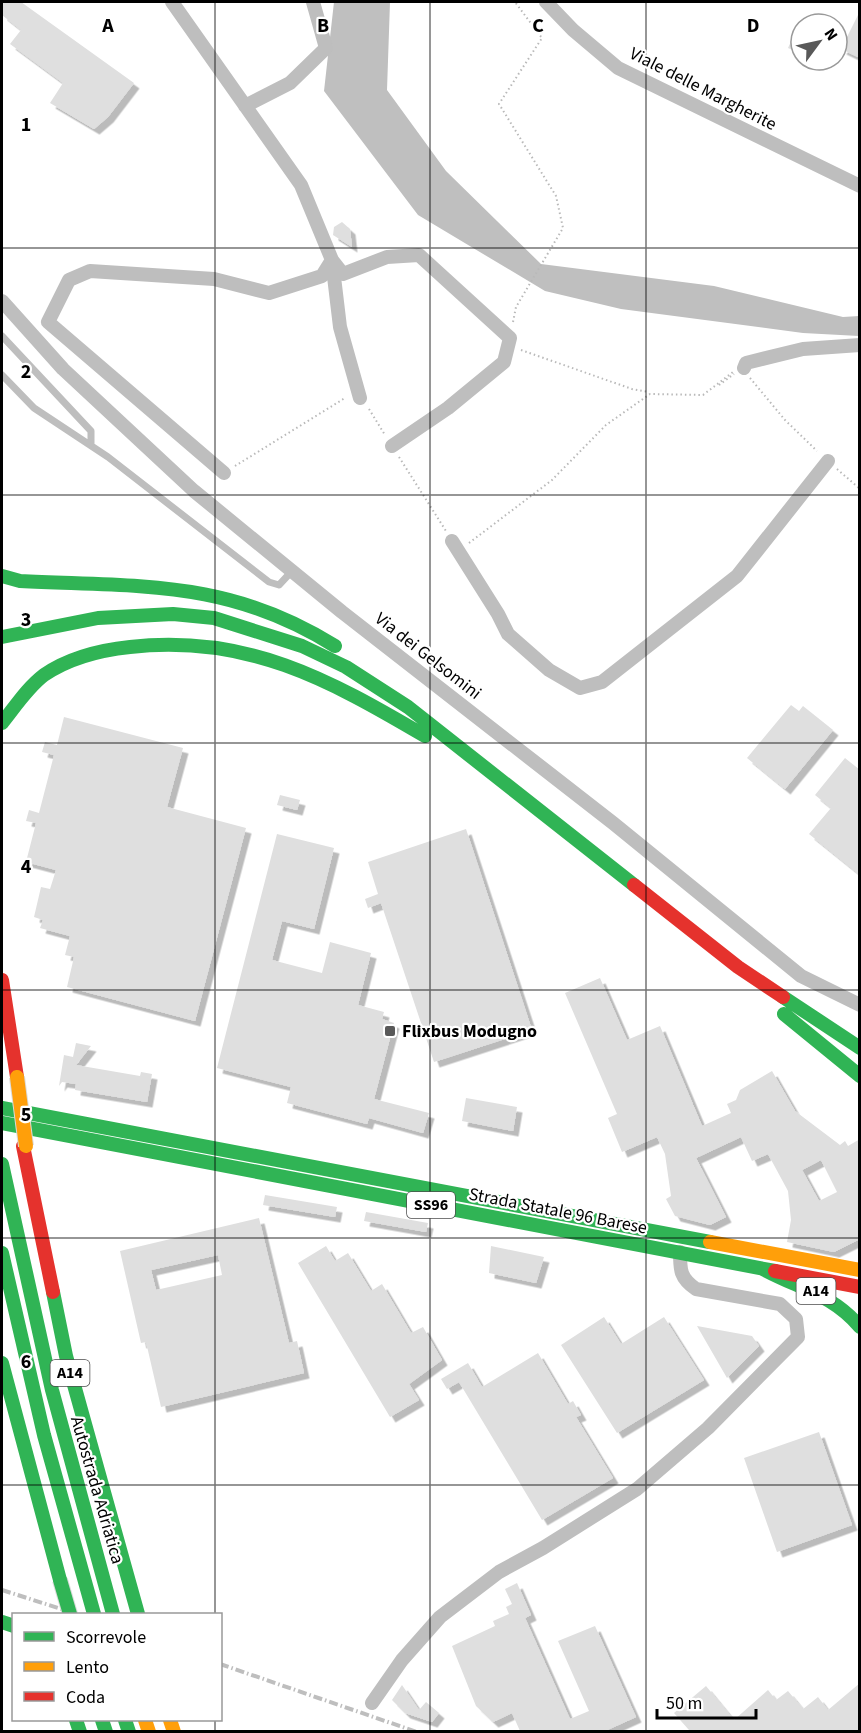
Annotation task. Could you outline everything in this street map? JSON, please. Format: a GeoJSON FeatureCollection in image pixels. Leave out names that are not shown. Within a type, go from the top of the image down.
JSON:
{"type":"FeatureCollection","features":[{"type":"Feature","properties":{"kind":"main road"},"geometry":{"type":"LineString","coordinates":[[2,576],[20,581],[207,593],[246,602],[305,627],[330,642],[391,695],[738,967],[776,995],[860,1048]]}},
{"type":"Feature","properties":{"kind":"main road"},"geometry":{"type":"LineString","coordinates":[[2,637],[130,615],[198,615],[284,636],[339,662],[391,695]]}},
{"type":"Feature","properties":{"kind":"main road"},"geometry":{"type":"LineString","coordinates":[[2,723],[43,677],[73,659],[149,643],[198,642],[232,648],[311,674],[368,702],[427,738],[474,759]]}},
{"type":"Feature","properties":{"kind":"main road"},"geometry":{"type":"LineString","coordinates":[[738,967],[799,1028],[860,1077]]}},
{"type":"Feature","properties":{"kind":"main road"},"geometry":{"type":"LineString","coordinates":[[2,980],[14,1077]]}},
{"type":"Feature","properties":{"kind":"main road"},"geometry":{"type":"LineString","coordinates":[[776,995],[830,1016],[860,1032]]}},
{"type":"Feature","properties":{"kind":"main road","name":"A14"},"geometry":{"type":"LineString","coordinates":[[2,1027],[14,1077],[33,1202],[66,1356],[138,1613]]}},
{"type":"Feature","properties":{"kind":"main road","name":"Strada Statale 96 Barese"},"geometry":{"type":"LineString","coordinates":[[2,1108],[860,1270]]}},
{"type":"Feature","properties":{"kind":"main road","name":"Strada Statale 96 Barese"},"geometry":{"type":"LineString","coordinates":[[2,1123],[860,1287]]}},
{"type":"Feature","properties":{"kind":"main road","name":"Autostrada Adriatica"},"geometry":{"type":"LineString","coordinates":[[2,1164],[28,1301],[65,1445],[113,1613]]}},
{"type":"Feature","properties":{"kind":"main road","name":"Autostrada Adriatica"},"geometry":{"type":"LineString","coordinates":[[2,1253],[53,1470],[94,1613]]}},
{"type":"Feature","properties":{"kind":"main road","name":"A14"},"geometry":{"type":"LineString","coordinates":[[763,1269],[784,1282],[808,1287],[829,1296],[860,1327]]}},
{"type":"Feature","properties":{"kind":"main road"},"geometry":{"type":"LineString","coordinates":[[2,1363],[70,1613]]}},
{"type":"Feature","properties":{"kind":"street"},"geometry":{"type":"LineString","coordinates":[[172,2],[301,185],[332,260],[340,327],[360,398]]}},
{"type":"Feature","properties":{"kind":"street"},"geometry":{"type":"LineString","coordinates":[[245,106],[290,83],[326,48],[313,2]]}},
{"type":"Feature","properties":{"kind":"street","name":"Viale delle Margherite"},"geometry":{"type":"LineString","coordinates":[[546,2],[573,30],[618,68],[860,186]]}},
{"type":"Feature","properties":{"kind":"street"},"geometry":{"type":"LineString","coordinates":[[332,260],[343,274],[387,257],[419,255],[510,338],[504,362],[448,408],[392,446]]}},
{"type":"Feature","properties":{"kind":"street"},"geometry":{"type":"LineString","coordinates":[[224,473],[48,322],[69,280],[90,271],[214,279],[269,293],[322,276],[332,260]]}},
{"type":"Feature","properties":{"kind":"street","name":"Via dei Gelsomini"},"geometry":{"type":"LineString","coordinates":[[2,301],[63,369],[117,422],[194,491],[292,571],[613,823],[801,976],[860,1005]]}},
{"type":"Feature","properties":{"kind":"street"},"geometry":{"type":"LineString","coordinates":[[743,370],[746,363],[803,349],[860,345]]}},
{"type":"Feature","properties":{"kind":"street"},"geometry":{"type":"LineString","coordinates":[[452,541],[508,634],[549,670],[580,688],[602,682],[737,576],[828,461]]}},
{"type":"Feature","properties":{"kind":"street"},"geometry":{"type":"LineString","coordinates":[[372,1703],[421,1636],[455,1603],[498,1572],[543,1548],[637,1489],[708,1428],[798,1337],[796,1319],[780,1304],[696,1288],[687,1283],[680,1274],[680,1252]]}},
{"type":"Feature","properties":{"kind":"lane"},"geometry":{"type":"LineString","coordinates":[[2,336],[92,431],[91,445]]}},
{"type":"Feature","properties":{"kind":"lane"},"geometry":{"type":"LineString","coordinates":[[2,375],[34,408],[91,445],[269,582],[279,585],[292,571]]}},
{"type":"Feature","properties":{"kind":"path"},"geometry":{"type":"LineString","coordinates":[[515,2],[542,38],[499,104],[556,196],[563,228],[516,307],[508,346],[632,389],[652,393],[703,395],[716,386],[726,374],[743,370],[785,420],[860,489]]}},
{"type":"Feature","properties":{"kind":"path"},"geometry":{"type":"LineString","coordinates":[[224,473],[345,398],[360,398],[452,541],[467,544],[552,480],[606,425],[652,393]]}},
{"type":"Feature","properties":{"kind":"shaded area"},"geometry":{"type":"Polygon","coordinates":[[[334,2],[390,2],[387,90],[446,171],[541,264],[714,286],[843,317],[859,316],[859,336],[803,333],[621,309],[545,291],[418,215],[324,91],[334,2]]]}},
{"type":"Feature","properties":{"kind":"building"},"geometry":{"type":"Polygon","coordinates":[[[2,2],[21,2],[134,83],[108,117],[94,129],[50,103],[63,83],[10,44],[21,30],[2,15],[2,2]]]}},
{"type":"Feature","properties":{"kind":"building"},"geometry":{"type":"Polygon","coordinates":[[[860,11],[860,58],[849,53],[849,33],[860,11]]]}},
{"type":"Feature","properties":{"kind":"building"},"geometry":{"type":"Polygon","coordinates":[[[342,222],[350,229],[352,247],[333,235],[334,227],[342,222]]]}},
{"type":"Feature","properties":{"kind":"building"},"geometry":{"type":"Polygon","coordinates":[[[791,705],[799,711],[803,706],[833,730],[785,789],[747,758],[791,705]]]}},
{"type":"Feature","properties":{"kind":"building"},"geometry":{"type":"Polygon","coordinates":[[[64,717],[183,748],[167,807],[246,828],[195,1021],[67,987],[74,957],[65,955],[70,936],[40,928],[43,920],[34,917],[41,887],[50,889],[56,870],[26,862],[36,823],[26,821],[29,810],[39,813],[54,755],[42,752],[45,742],[57,745],[64,717]]]}},
{"type":"Feature","properties":{"kind":"building"},"geometry":{"type":"Polygon","coordinates":[[[845,758],[860,770],[860,875],[809,834],[831,808],[815,795],[845,758]]]}},
{"type":"Feature","properties":{"kind":"building"},"geometry":{"type":"Polygon","coordinates":[[[280,795],[300,800],[297,810],[277,805],[280,795]]]}},
{"type":"Feature","properties":{"kind":"building"},"geometry":{"type":"Polygon","coordinates":[[[466,829],[532,1030],[434,1062],[381,903],[368,908],[365,899],[378,894],[368,862],[466,829]]]}},
{"type":"Feature","properties":{"kind":"building"},"geometry":{"type":"Polygon","coordinates":[[[277,834],[334,848],[314,929],[282,921],[272,960],[322,973],[330,942],[371,953],[358,1005],[384,1012],[382,1019],[394,1023],[374,1099],[429,1113],[423,1133],[369,1118],[367,1124],[287,1103],[291,1087],[217,1068],[277,834]]]}},
{"type":"Feature","properties":{"kind":"building"},"geometry":{"type":"Polygon","coordinates":[[[600,978],[627,1040],[660,1026],[702,1126],[731,1113],[727,1104],[736,1100],[740,1090],[772,1071],[795,1111],[840,1145],[845,1141],[848,1146],[860,1139],[860,1239],[834,1252],[787,1242],[791,1220],[788,1191],[768,1154],[752,1161],[741,1137],[696,1158],[726,1217],[710,1225],[675,1216],[666,1199],[671,1196],[665,1154],[657,1137],[622,1152],[608,1118],[617,1114],[565,993],[600,978]],[[821,1160],[802,1170],[819,1201],[837,1192],[821,1160]]]}},
{"type":"Feature","properties":{"kind":"building"},"geometry":{"type":"Polygon","coordinates":[[[76,1043],[91,1046],[76,1065],[140,1076],[141,1072],[152,1074],[147,1102],[75,1090],[76,1084],[62,1082],[59,1086],[64,1055],[73,1057],[76,1043]]]}},
{"type":"Feature","properties":{"kind":"building"},"geometry":{"type":"Polygon","coordinates":[[[466,1098],[517,1107],[513,1131],[462,1121],[466,1098]]]}},
{"type":"Feature","properties":{"kind":"building"},"geometry":{"type":"Polygon","coordinates":[[[265,1195],[337,1207],[335,1217],[263,1205],[265,1195]]]}},
{"type":"Feature","properties":{"kind":"building"},"geometry":{"type":"Polygon","coordinates":[[[366,1212],[428,1223],[426,1232],[364,1221],[366,1212]]]}},
{"type":"Feature","properties":{"kind":"building"},"geometry":{"type":"Polygon","coordinates":[[[259,1218],[289,1343],[297,1341],[304,1373],[161,1407],[146,1342],[141,1343],[120,1251],[259,1218]],[[218,1255],[151,1270],[156,1290],[222,1275],[218,1255]]]}},
{"type":"Feature","properties":{"kind":"building"},"geometry":{"type":"Polygon","coordinates":[[[326,1246],[335,1261],[348,1253],[371,1291],[382,1284],[411,1333],[423,1327],[442,1360],[409,1384],[419,1400],[390,1417],[298,1263],[326,1246]]]}},
{"type":"Feature","properties":{"kind":"building"},"geometry":{"type":"Polygon","coordinates":[[[491,1246],[544,1257],[536,1283],[489,1273],[491,1246]]]}},
{"type":"Feature","properties":{"kind":"building"},"geometry":{"type":"Polygon","coordinates":[[[604,1317],[621,1344],[664,1317],[704,1380],[617,1433],[561,1345],[604,1317]]]}},
{"type":"Feature","properties":{"kind":"building"},"geometry":{"type":"Polygon","coordinates":[[[697,1326],[752,1336],[759,1346],[727,1378],[697,1326]]]}},
{"type":"Feature","properties":{"kind":"building"},"geometry":{"type":"Polygon","coordinates":[[[538,1353],[568,1404],[573,1401],[581,1415],[576,1417],[613,1478],[542,1520],[459,1382],[447,1389],[441,1379],[468,1363],[482,1387],[538,1353]]]}},
{"type":"Feature","properties":{"kind":"building"},"geometry":{"type":"Polygon","coordinates":[[[819,1432],[852,1525],[777,1552],[744,1458],[819,1432]]]}},
{"type":"Feature","properties":{"kind":"building"},"geometry":{"type":"Polygon","coordinates":[[[517,1583],[531,1615],[525,1618],[570,1719],[589,1711],[558,1641],[595,1626],[636,1717],[605,1731],[520,1731],[512,1713],[493,1722],[476,1706],[452,1646],[495,1626],[493,1621],[509,1614],[506,1607],[512,1604],[505,1589],[517,1583]]]}},
{"type":"Feature","properties":{"kind":"building"},"geometry":{"type":"Polygon","coordinates":[[[860,1683],[860,1731],[690,1731],[674,1713],[706,1686],[734,1720],[768,1690],[776,1700],[788,1691],[803,1709],[818,1697],[828,1710],[860,1683]]]}},
{"type":"Feature","properties":{"kind":"building"},"geometry":{"type":"Polygon","coordinates":[[[402,1685],[419,1710],[426,1702],[439,1713],[432,1722],[405,1713],[392,1700],[402,1685]]]}},
{"type":"Feature","properties":{"kind":"railway"},"geometry":{"type":"LineString","coordinates":[[2,1590],[74,1613]]}},
{"type":"Feature","properties":{"kind":"railway"},"geometry":{"type":"LineString","coordinates":[[222,1665],[417,1732]]}},
{"type":"Feature","properties":{"kind":"traffic: fast"},"geometry":{"type":"LineString","coordinates":[[2,576],[20,581],[144,587],[220,598],[258,608],[296,624],[335,646]]}},
{"type":"Feature","properties":{"kind":"traffic: fast"},"geometry":{"type":"LineString","coordinates":[[2,637],[98,618],[173,614],[214,618],[302,646],[346,667],[408,707],[634,885]]}},
{"type":"Feature","properties":{"kind":"traffic: fast"},"geometry":{"type":"LineString","coordinates":[[2,723],[38,680],[64,664],[108,650],[172,645],[212,647],[249,654],[285,665],[354,696],[425,736]]}},
{"type":"Feature","properties":{"kind":"traffic: fast"},"geometry":{"type":"LineString","coordinates":[[783,997],[860,1048]]}},
{"type":"Feature","properties":{"kind":"traffic: fast"},"geometry":{"type":"LineString","coordinates":[[784,1014],[860,1076]]}},
{"type":"Feature","properties":{"kind":"traffic: fast"},"geometry":{"type":"LineString","coordinates":[[2,1108],[710,1242]]}},
{"type":"Feature","properties":{"kind":"traffic: fast"},"geometry":{"type":"LineString","coordinates":[[2,1123],[775,1271]]}},
{"type":"Feature","properties":{"kind":"traffic: fast"},"geometry":{"type":"LineString","coordinates":[[2,1164],[52,1390],[113,1613]]}},
{"type":"Feature","properties":{"kind":"traffic: fast"},"geometry":{"type":"LineString","coordinates":[[2,1253],[44,1435],[94,1613]]}},
{"type":"Feature","properties":{"kind":"traffic: fast"},"geometry":{"type":"LineString","coordinates":[[763,1269],[827,1299],[860,1327]]}},
{"type":"Feature","properties":{"kind":"traffic: fast"},"geometry":{"type":"LineString","coordinates":[[53,1292],[66,1356],[138,1613]]}},
{"type":"Feature","properties":{"kind":"traffic: fast"},"geometry":{"type":"LineString","coordinates":[[2,1363],[60,1580]]}},
{"type":"Feature","properties":{"kind":"traffic: fast"},"geometry":{"type":"LineString","coordinates":[[60,1580],[70,1613]]}},
{"type":"Feature","properties":{"kind":"traffic: fast"},"geometry":{"type":"LineString","coordinates":[[2,1622],[12,1625]]}},
{"type":"Feature","properties":{"kind":"traffic: fast"},"geometry":{"type":"LineString","coordinates":[[76,1721],[80,1732]]}},
{"type":"Feature","properties":{"kind":"traffic: fast"},"geometry":{"type":"LineString","coordinates":[[102,1721],[106,1732]]}},
{"type":"Feature","properties":{"kind":"traffic: fast"},"geometry":{"type":"LineString","coordinates":[[125,1721],[129,1732]]}},
{"type":"Feature","properties":{"kind":"traffic: slow"},"geometry":{"type":"LineString","coordinates":[[17,1077],[26,1146]]}},
{"type":"Feature","properties":{"kind":"traffic: slow"},"geometry":{"type":"LineString","coordinates":[[710,1242],[860,1270]]}},
{"type":"Feature","properties":{"kind":"traffic: slow"},"geometry":{"type":"LineString","coordinates":[[145,1721],[149,1732]]}},
{"type":"Feature","properties":{"kind":"traffic: slow"},"geometry":{"type":"LineString","coordinates":[[170,1721],[174,1732]]}},
{"type":"Feature","properties":{"kind":"traffic: jam"},"geometry":{"type":"LineString","coordinates":[[634,885],[738,967],[783,997]]}},
{"type":"Feature","properties":{"kind":"traffic: jam"},"geometry":{"type":"LineString","coordinates":[[2,980],[17,1077]]}},
{"type":"Feature","properties":{"kind":"traffic: jam"},"geometry":{"type":"LineString","coordinates":[[23,1146],[53,1292]]}},
{"type":"Feature","properties":{"kind":"traffic: jam"},"geometry":{"type":"LineString","coordinates":[[775,1271],[860,1287]]}},
{"type":"Feature","properties":{"kind":"place","name":"Flixbus Modugno"},"geometry":{"type":"Point","coordinates":[390,1031]}}]}
